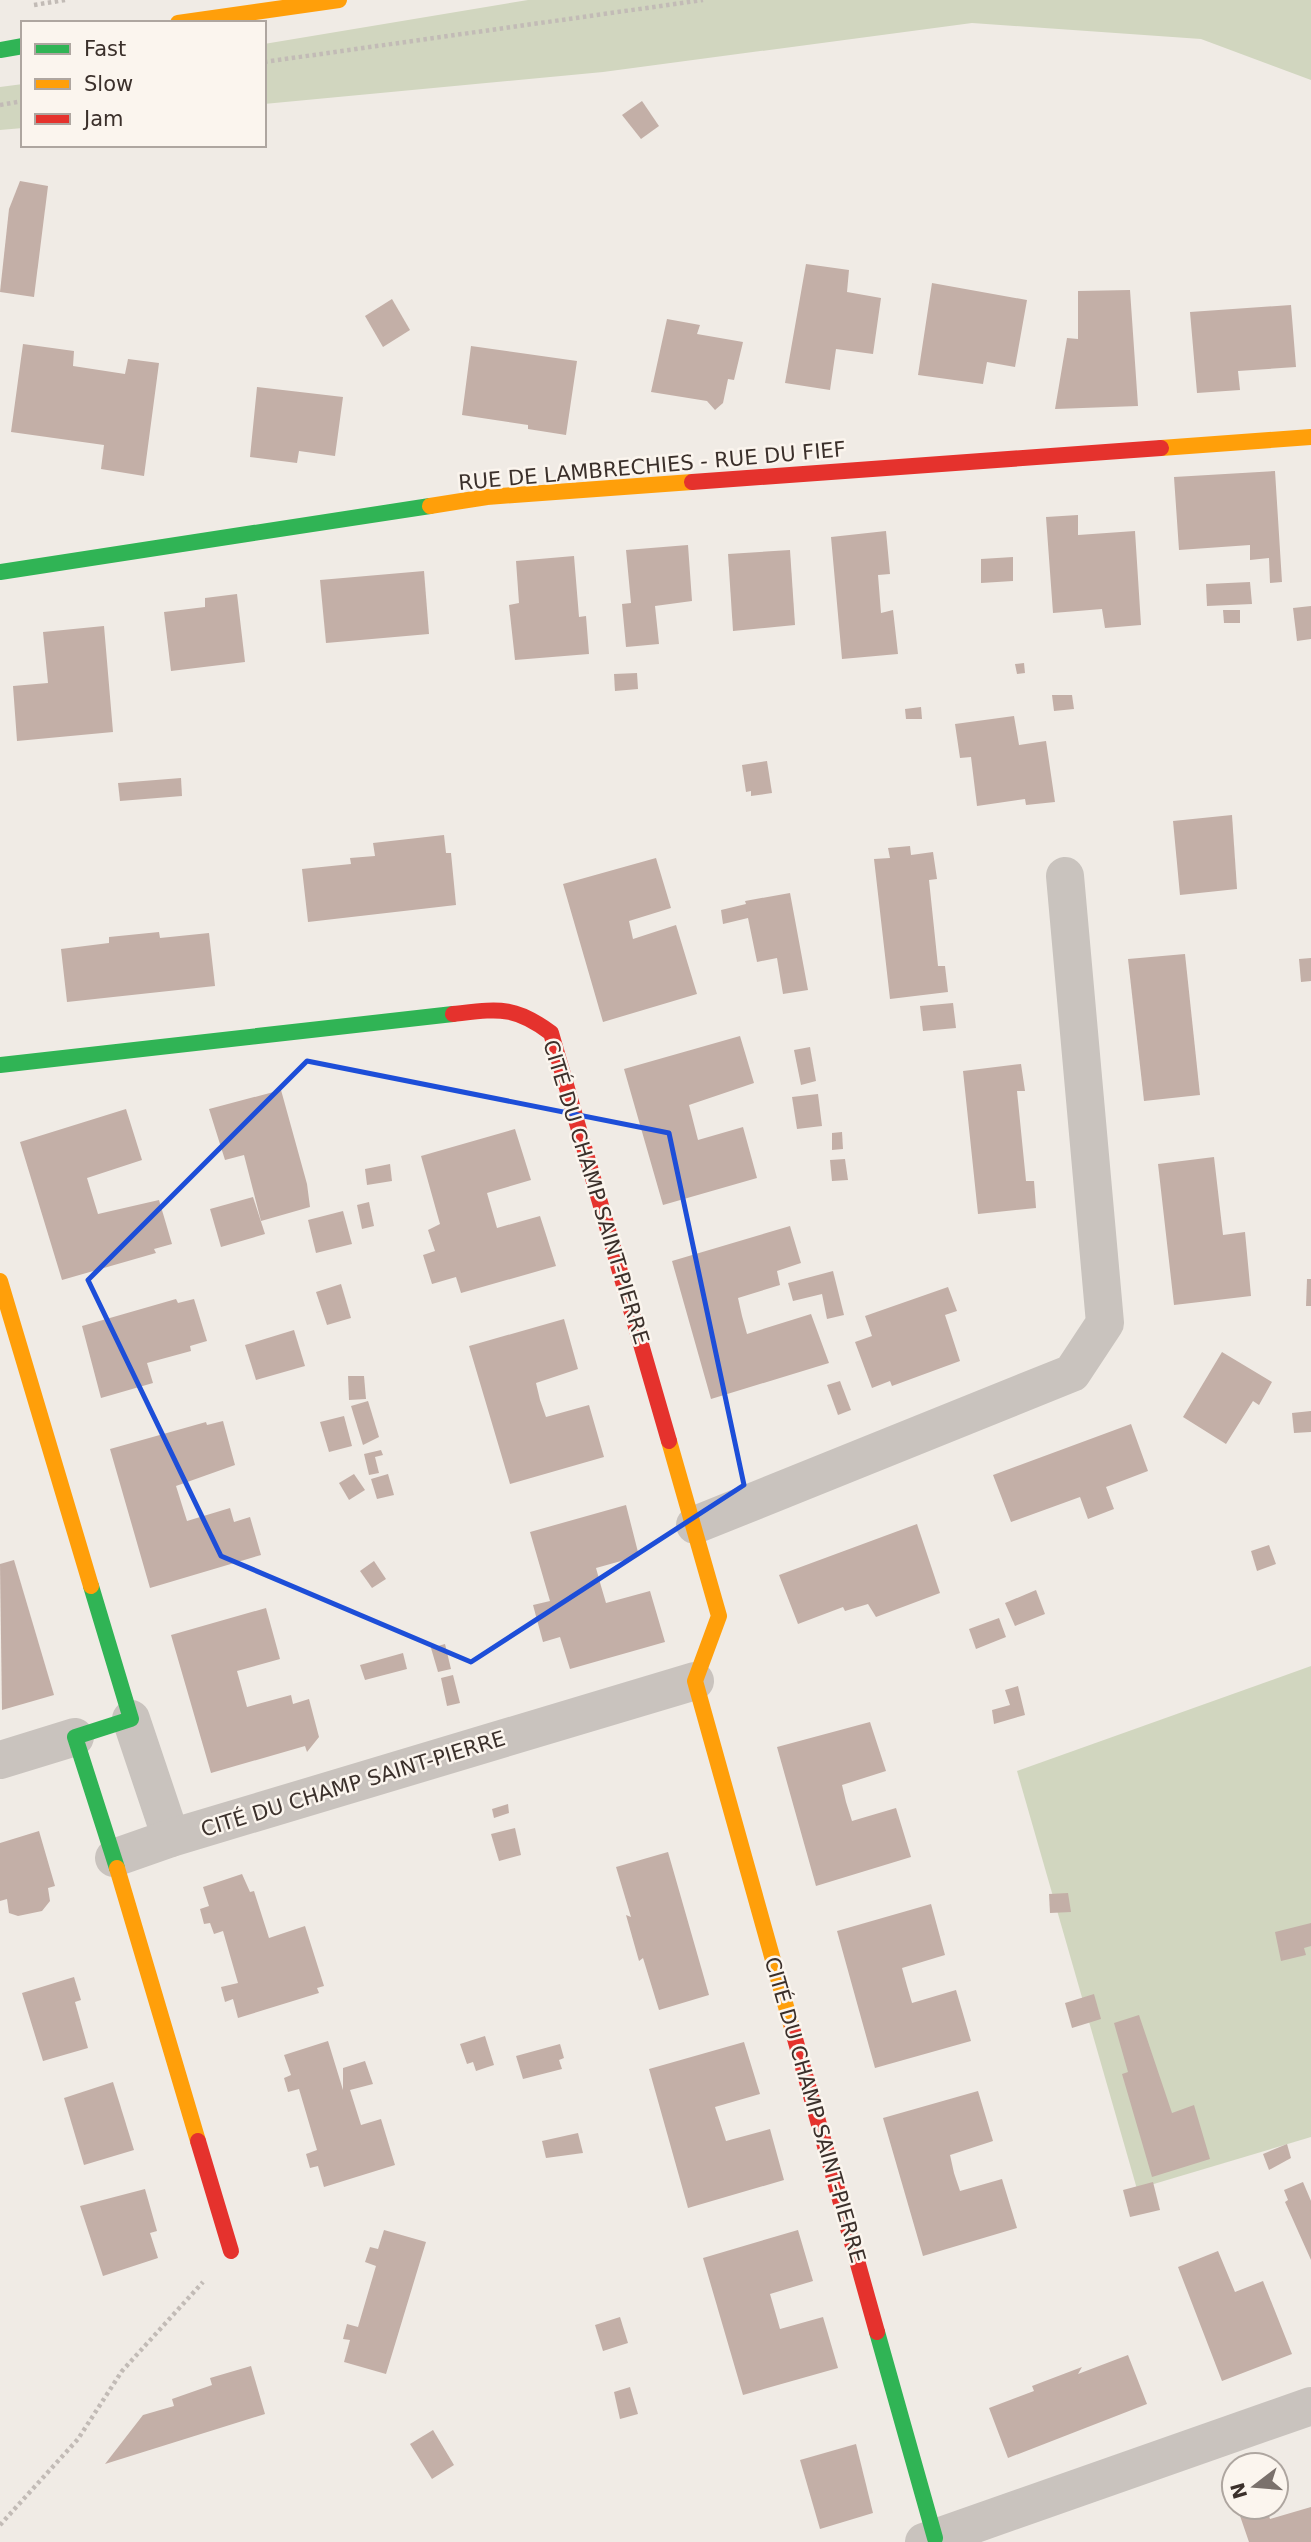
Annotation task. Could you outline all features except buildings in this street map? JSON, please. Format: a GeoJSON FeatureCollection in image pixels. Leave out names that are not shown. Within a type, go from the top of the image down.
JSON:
{"type":"FeatureCollection","features":[{"type":"Feature","properties":{"kind":"street"},"geometry":{"type":"LineString","coordinates":[[192,21],[339,0]]}},
{"type":"Feature","properties":{"kind":"street"},"geometry":{"type":"LineString","coordinates":[[0,50],[21,46]]}},
{"type":"Feature","properties":{"kind":"street","name":"RUE DE LAMBRECHIES - RUE DU FIEF"},"geometry":{"type":"LineString","coordinates":[[0,572],[488,497],[1311,437]]}},
{"type":"Feature","properties":{"kind":"street"},"geometry":{"type":"LineString","coordinates":[[695,1525],[1072,1373],[1105,1323],[1065,876]]}},
{"type":"Feature","properties":{"kind":"street","name":"CITÉ DU CHAMP SAINT-PIERRE"},"geometry":{"type":"LineString","coordinates":[[0,1065],[505,1008],[530,1017],[551,1033],[695,1525],[719,1616],[695,1681],[929,2540]]}},
{"type":"Feature","properties":{"kind":"street","name":"CITÉ DU CHAMP SAINT-PIERRE"},"geometry":{"type":"LineString","coordinates":[[0,1281],[131,1719],[171,1838]]}},
{"type":"Feature","properties":{"kind":"street","name":"CITÉ DU CHAMP SAINT-PIERRE"},"geometry":{"type":"LineString","coordinates":[[114,1858],[171,1838],[695,1681]]}},
{"type":"Feature","properties":{"kind":"street"},"geometry":{"type":"LineString","coordinates":[[0,1760],[131,1719]]}},
{"type":"Feature","properties":{"kind":"street"},"geometry":{"type":"LineString","coordinates":[[75,1737],[114,1858],[231,2251]]}},
{"type":"Feature","properties":{"kind":"street"},"geometry":{"type":"LineString","coordinates":[[929,2540],[1311,2406]]}},
{"type":"Feature","properties":{"kind":"path"},"geometry":{"type":"LineString","coordinates":[[266,62],[703,0]]}},
{"type":"Feature","properties":{"kind":"path"},"geometry":{"type":"LineString","coordinates":[[0,104],[21,101]]}},
{"type":"Feature","properties":{"kind":"path"},"geometry":{"type":"LineString","coordinates":[[0,2525],[79,2439],[122,2371],[231,2251]]}},
{"type":"Feature","properties":{"kind":"highlighted area"},"geometry":{"type":"Polygon","coordinates":[[[307,1061],[669,1133],[744,1485],[471,1662],[221,1556],[88,1280],[307,1061]]]}},
{"type":"Feature","properties":{"kind":"green space"},"geometry":{"type":"Polygon","coordinates":[[[528,0],[1311,0],[1311,80],[1201,39],[972,23],[603,72],[266,104],[266,44],[528,0]]]}},
{"type":"Feature","properties":{"kind":"green space"},"geometry":{"type":"Polygon","coordinates":[[[21,84],[21,128],[0,130],[0,87],[21,84]]]}},
{"type":"Feature","properties":{"kind":"green space"},"geometry":{"type":"Polygon","coordinates":[[[1311,1666],[1311,2137],[1137,2189],[1017,1771],[1311,1666]]]}},
{"type":"Feature","properties":{"kind":"traffic: fast"},"geometry":{"type":"LineString","coordinates":[[0,50],[21,46]]}},
{"type":"Feature","properties":{"kind":"traffic: fast"},"geometry":{"type":"LineString","coordinates":[[0,572],[430,506]]}},
{"type":"Feature","properties":{"kind":"traffic: fast"},"geometry":{"type":"LineString","coordinates":[[0,1065],[453,1014]]}},
{"type":"Feature","properties":{"kind":"traffic: fast"},"geometry":{"type":"LineString","coordinates":[[91,1586],[131,1719],[75,1737],[117,1868]]}},
{"type":"Feature","properties":{"kind":"traffic: fast"},"geometry":{"type":"LineString","coordinates":[[877,2332],[935,2538]]}},
{"type":"Feature","properties":{"kind":"traffic: slow"},"geometry":{"type":"LineString","coordinates":[[192,21],[339,0]]}},
{"type":"Feature","properties":{"kind":"traffic: slow"},"geometry":{"type":"LineString","coordinates":[[1161,448],[1311,437]]}},
{"type":"Feature","properties":{"kind":"traffic: slow"},"geometry":{"type":"LineString","coordinates":[[430,506],[487,497],[692,482]]}},
{"type":"Feature","properties":{"kind":"traffic: slow"},"geometry":{"type":"LineString","coordinates":[[0,1281],[91,1586]]}},
{"type":"Feature","properties":{"kind":"traffic: slow"},"geometry":{"type":"LineString","coordinates":[[669,1441],[719,1616],[695,1681],[792,2028]]}},
{"type":"Feature","properties":{"kind":"traffic: slow"},"geometry":{"type":"LineString","coordinates":[[117,1868],[198,2141]]}},
{"type":"Feature","properties":{"kind":"traffic: jam"},"geometry":{"type":"LineString","coordinates":[[692,482],[1161,448]]}},
{"type":"Feature","properties":{"kind":"traffic: jam"},"geometry":{"type":"LineString","coordinates":[[453,1014],[494,1010],[516,1013],[551,1033],[669,1441]]}},
{"type":"Feature","properties":{"kind":"traffic: jam"},"geometry":{"type":"LineString","coordinates":[[792,2028],[877,2332]]}},
{"type":"Feature","properties":{"kind":"traffic: jam"},"geometry":{"type":"LineString","coordinates":[[198,2141],[231,2251]]}}]}
